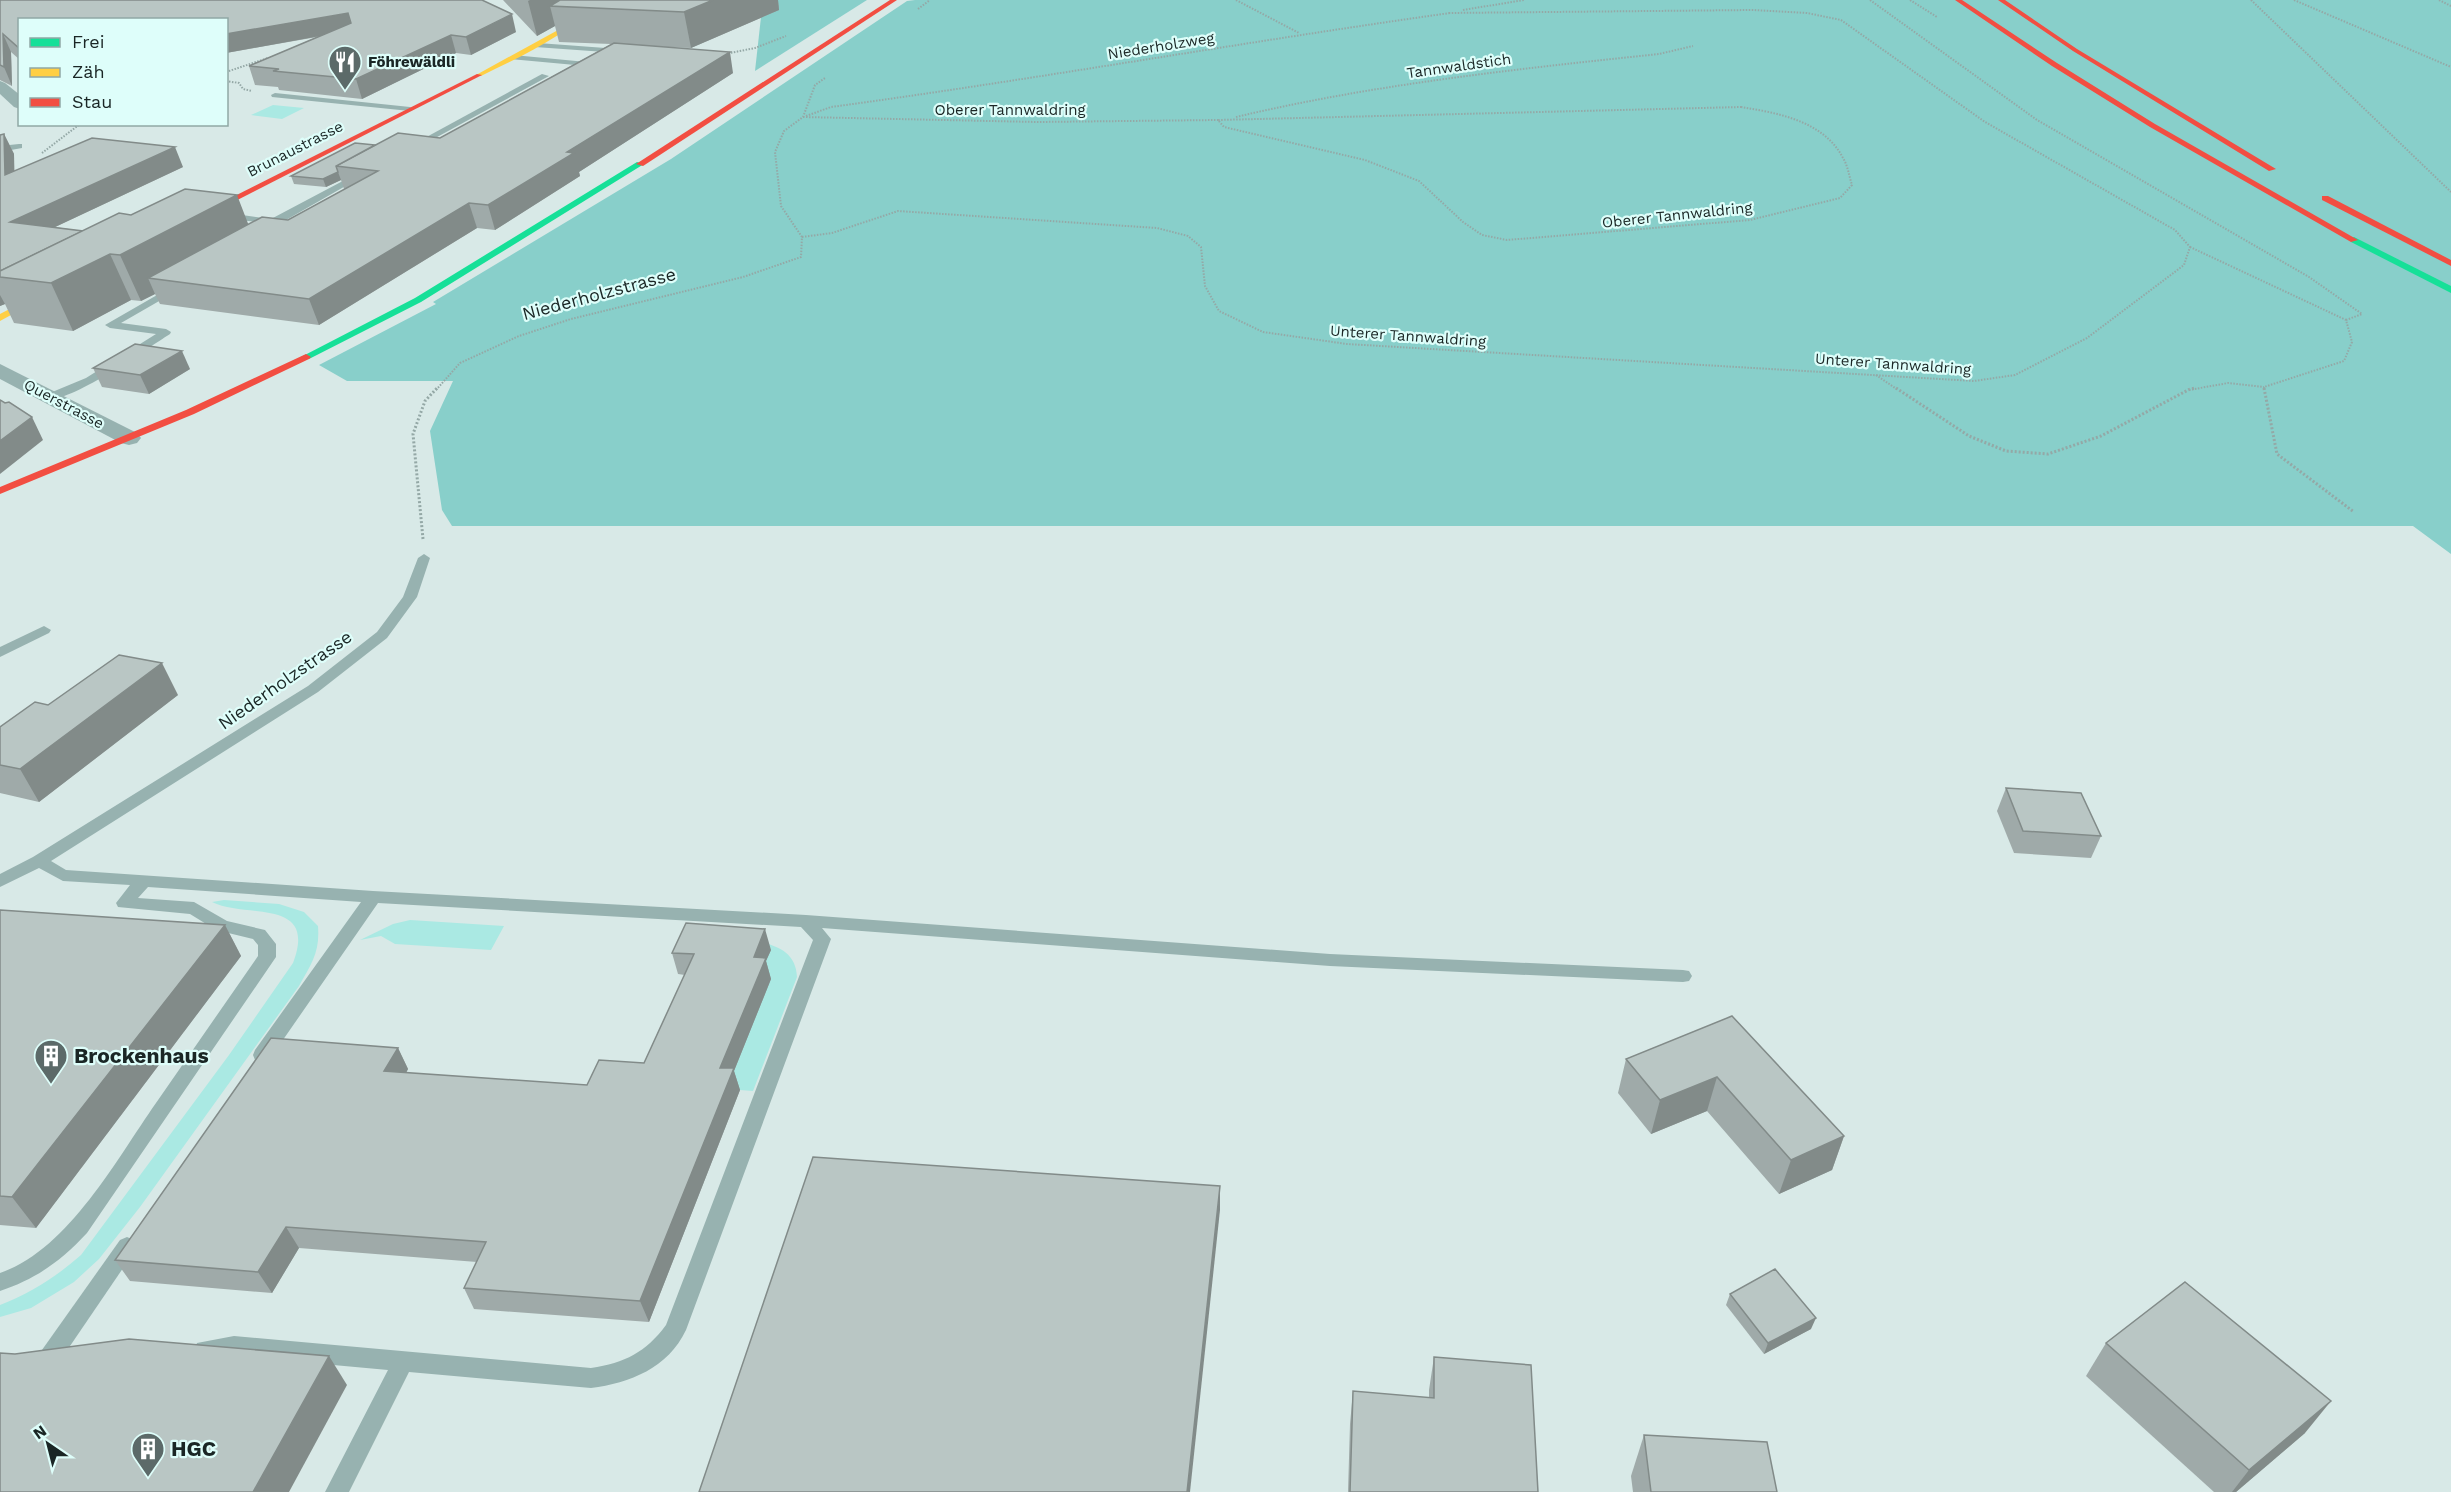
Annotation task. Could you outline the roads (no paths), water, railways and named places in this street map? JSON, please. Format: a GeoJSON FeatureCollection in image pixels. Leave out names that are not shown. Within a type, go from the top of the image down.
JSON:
{"type":"FeatureCollection","features":[{"type":"Feature","properties":{"kind":"main road","name":"Brunaustrasse"},"geometry":{"type":"LineString","coordinates":[[187,222],[538,45],[571,25],[598,0]]}},
{"type":"Feature","properties":{"kind":"main road"},"geometry":{"type":"LineString","coordinates":[[0,491],[247,386],[348,337],[472,269],[585,200],[894,0]]}},
{"type":"Feature","properties":{"kind":"main road"},"geometry":{"type":"LineString","coordinates":[[1958,0],[2060,69],[2192,150],[2326,225],[2451,290]]}},
{"type":"Feature","properties":{"kind":"main road"},"geometry":{"type":"LineString","coordinates":[[1989,0],[2125,91],[2202,137],[2241,152]]}},
{"type":"Feature","properties":{"kind":"main road"},"geometry":{"type":"LineString","coordinates":[[2001,0],[2075,50],[2241,152],[2289,178]]}},
{"type":"Feature","properties":{"kind":"main road"},"geometry":{"type":"LineString","coordinates":[[2309,189],[2451,263]]}},
{"type":"Feature","properties":{"kind":"main road"},"geometry":{"type":"LineString","coordinates":[[0,318],[60,287]]}},
{"type":"Feature","properties":{"kind":"street"},"geometry":{"type":"LineString","coordinates":[[0,86],[18,102]]}},
{"type":"Feature","properties":{"kind":"street","name":"Querstrasse"},"geometry":{"type":"LineString","coordinates":[[2,373],[129,438]]}},
{"type":"Feature","properties":{"kind":"lane"},"geometry":{"type":"LineString","coordinates":[[513,57],[602,66],[627,52],[538,45]]}},
{"type":"Feature","properties":{"kind":"lane"},"geometry":{"type":"LineString","coordinates":[[410,149],[545,76]]}},
{"type":"Feature","properties":{"kind":"lane"},"geometry":{"type":"LineString","coordinates":[[274,94],[410,109]]}},
{"type":"Feature","properties":{"kind":"lane"},"geometry":{"type":"LineString","coordinates":[[0,149],[19,146]]}},
{"type":"Feature","properties":{"kind":"lane"},"geometry":{"type":"LineString","coordinates":[[274,221],[368,171]]}},
{"type":"Feature","properties":{"kind":"lane"},"geometry":{"type":"LineString","coordinates":[[204,213],[293,224]]}},
{"type":"Feature","properties":{"kind":"lane"},"geometry":{"type":"LineString","coordinates":[[273,235],[283,229]]}},
{"type":"Feature","properties":{"kind":"lane"},"geometry":{"type":"LineString","coordinates":[[50,397],[90,380],[166,332],[110,325],[182,286]]}},
{"type":"Feature","properties":{"kind":"lane","name":"Niederholzstrasse"},"geometry":{"type":"LineString","coordinates":[[0,881],[39,861],[313,689],[382,635],[410,597],[424,558]]}},
{"type":"Feature","properties":{"kind":"lane"},"geometry":{"type":"LineString","coordinates":[[0,653],[44,630]]}},
{"type":"Feature","properties":{"kind":"lane"},"geometry":{"type":"LineString","coordinates":[[39,861],[63,875],[373,897],[806,921],[1330,960],[1683,976]]}},
{"type":"Feature","properties":{"kind":"lane"},"geometry":{"type":"LineString","coordinates":[[0,1282],[22,1276],[62,1248],[89,1215],[267,957],[267,944],[259,934],[222,926],[194,908],[124,903],[145,880]]}},
{"type":"Feature","properties":{"kind":"lane"},"geometry":{"type":"LineString","coordinates":[[250,1071],[373,897]]}},
{"type":"Feature","properties":{"kind":"lane"},"geometry":{"type":"LineString","coordinates":[[188,1352],[234,1346],[591,1378],[619,1376],[641,1365],[662,1349],[675,1330],[822,939],[806,921]]}},
{"type":"Feature","properties":{"kind":"lane"},"geometry":{"type":"LineString","coordinates":[[62,1368],[34,1371],[141,1226]]}},
{"type":"Feature","properties":{"kind":"lane"},"geometry":{"type":"LineString","coordinates":[[337,1492],[403,1362]]}},
{"type":"Feature","properties":{"kind":"place","name":"Föhrewäldli"},"geometry":{"type":"Point","coordinates":[345,91]}},
{"type":"Feature","properties":{"kind":"place","name":"Brockenhaus"},"geometry":{"type":"Point","coordinates":[51,1085]}},
{"type":"Feature","properties":{"kind":"place","name":"HGC"},"geometry":{"type":"Point","coordinates":[148,1478]}}]}
